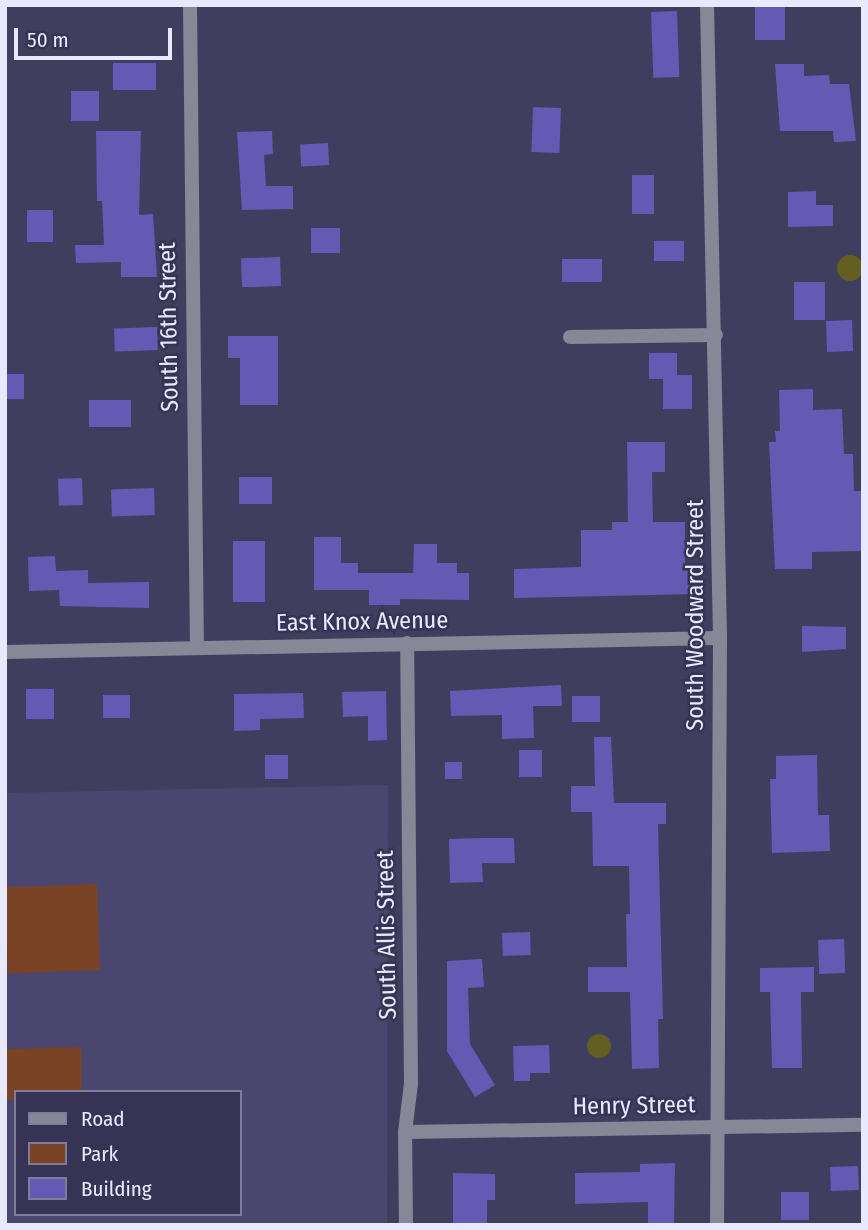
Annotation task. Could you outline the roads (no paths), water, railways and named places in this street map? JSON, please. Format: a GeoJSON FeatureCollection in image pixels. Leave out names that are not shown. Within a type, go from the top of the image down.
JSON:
{"type":"FeatureCollection","features":[{"type":"Feature","properties":{"kind":"street","name":"South 16th Street"},"geometry":{"type":"LineString","coordinates":[[190,5],[197,648]]}},
{"type":"Feature","properties":{"kind":"street","name":"South Woodward Street"},"geometry":{"type":"LineString","coordinates":[[707,5],[716,335],[720,638],[715,1128],[717,1225]]}},
{"type":"Feature","properties":{"kind":"street"},"geometry":{"type":"LineString","coordinates":[[570,337],[716,335]]}},
{"type":"Feature","properties":{"kind":"street","name":"East Knox Avenue"},"geometry":{"type":"LineString","coordinates":[[5,652],[720,638]]}},
{"type":"Feature","properties":{"kind":"street","name":"South Allis Street"},"geometry":{"type":"LineString","coordinates":[[406,1225],[405,1132],[411,1084],[407,643]]}},
{"type":"Feature","properties":{"kind":"street","name":"Henry Street"},"geometry":{"type":"LineString","coordinates":[[405,1132],[863,1125]]}}]}
